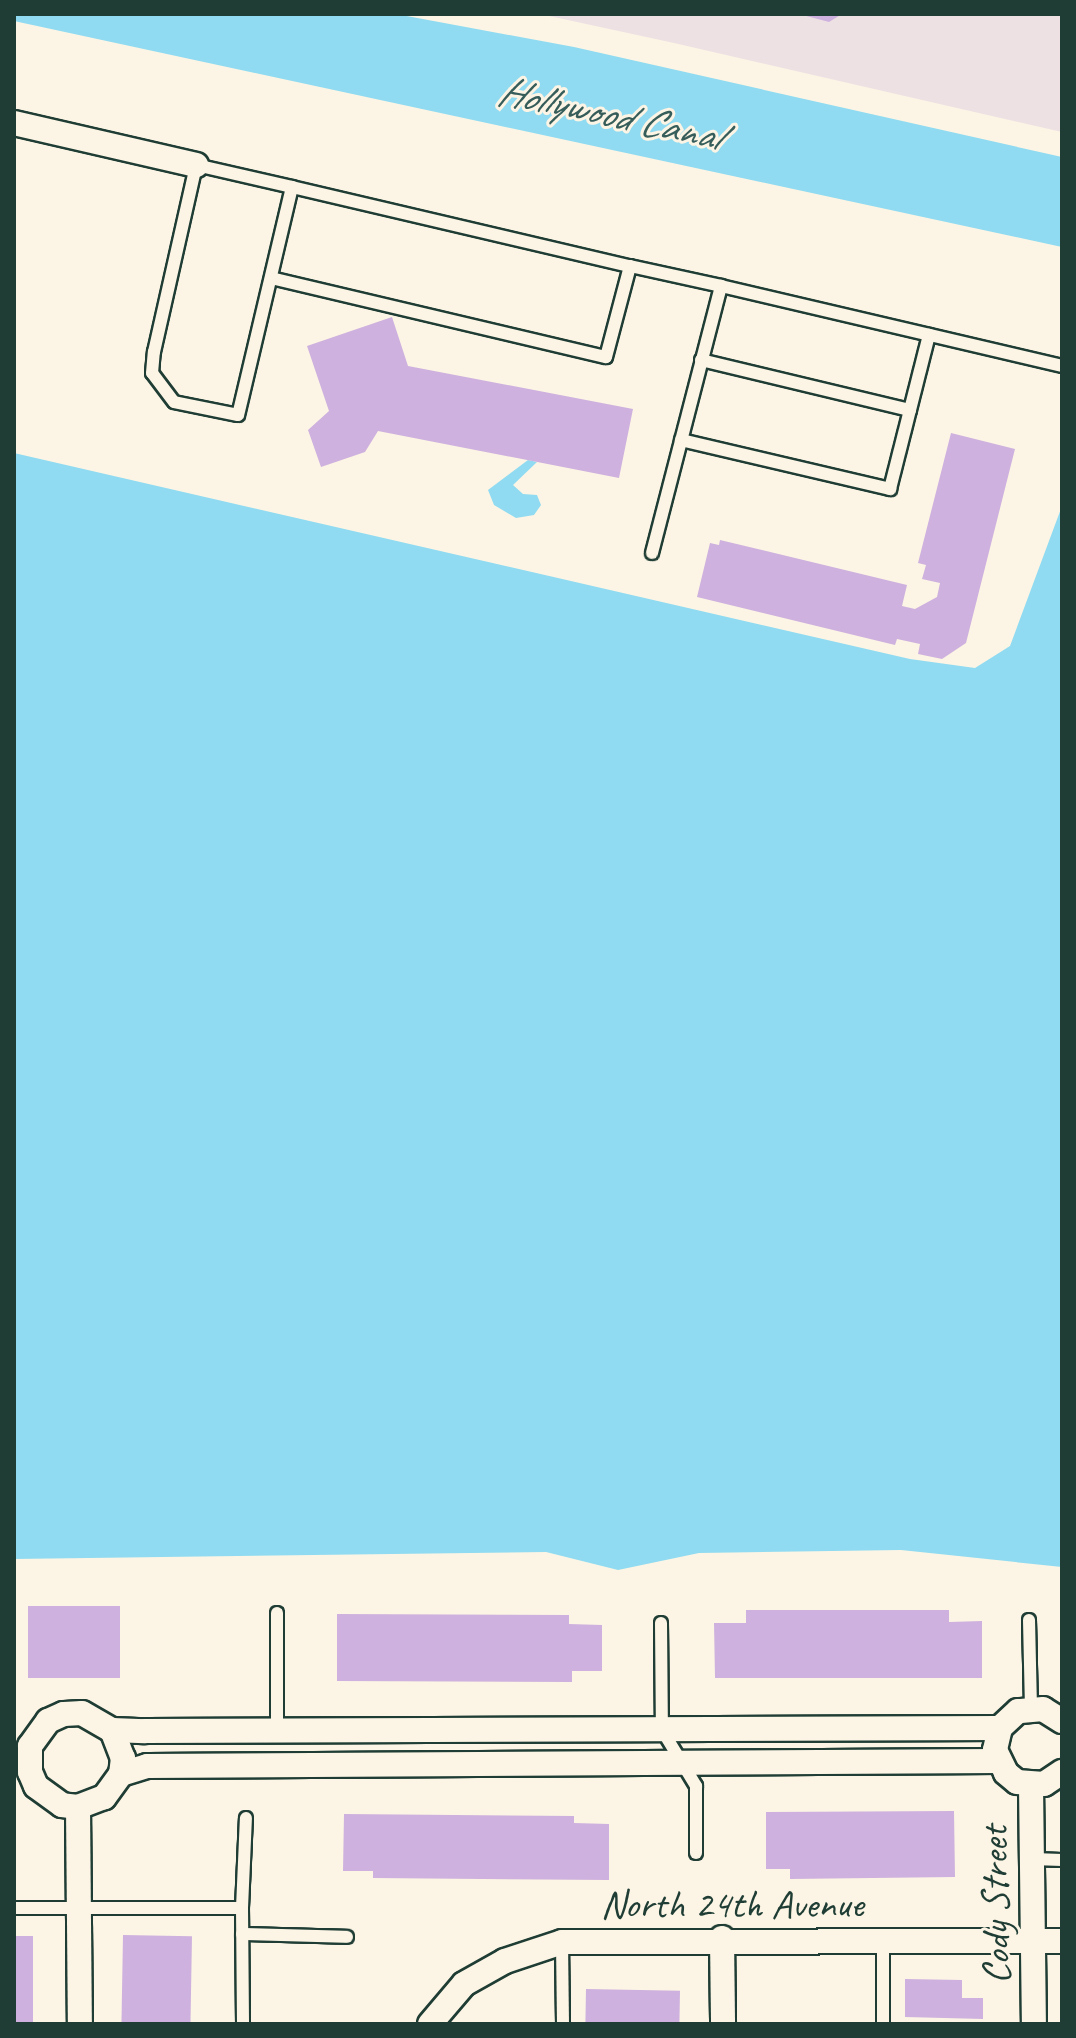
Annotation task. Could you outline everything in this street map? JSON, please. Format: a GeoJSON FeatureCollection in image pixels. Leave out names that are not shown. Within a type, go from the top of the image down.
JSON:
{"type":"FeatureCollection","features":[{"type":"Feature","properties":{"kind":"street"},"geometry":{"type":"LineString","coordinates":[[14,123],[196,165]]}},
{"type":"Feature","properties":{"kind":"street"},"geometry":{"type":"LineString","coordinates":[[112,1730],[123,1758],[121,1774],[104,1797],[78,1807],[47,1798],[22,1770],[25,1734],[64,1714],[82,1713],[112,1730],[1000,1728],[1018,1711],[1031,1708],[1062,1721]]}},
{"type":"Feature","properties":{"kind":"street"},"geometry":{"type":"LineString","coordinates":[[1000,1728],[998,1761],[1017,1782],[1031,1785],[1062,1772]]}},
{"type":"Feature","properties":{"kind":"street"},"geometry":{"type":"LineString","coordinates":[[121,1774],[147,1766],[998,1761]]}},
{"type":"Feature","properties":{"kind":"street","name":"Cody Street"},"geometry":{"type":"LineString","coordinates":[[1031,1785],[1034,2024]]}},
{"type":"Feature","properties":{"kind":"street"},"geometry":{"type":"LineString","coordinates":[[78,1807],[80,2024]]}},
{"type":"Feature","properties":{"kind":"street"},"geometry":{"type":"LineString","coordinates":[[722,1938],[723,2024]]}},
{"type":"Feature","properties":{"kind":"street","name":"North 24th Avenue"},"geometry":{"type":"LineString","coordinates":[[430,2024],[464,1984],[505,1961],[562,1942],[722,1938],[883,1942],[1062,1941]]}},
{"type":"Feature","properties":{"kind":"lane"},"geometry":{"type":"LineString","coordinates":[[292,187],[238,415],[174,402],[152,373],[196,165],[292,187],[630,266],[721,286],[1062,366]]}},
{"type":"Feature","properties":{"kind":"lane"},"geometry":{"type":"LineString","coordinates":[[271,278],[606,357],[630,266]]}},
{"type":"Feature","properties":{"kind":"lane"},"geometry":{"type":"LineString","coordinates":[[652,553],[721,286]]}},
{"type":"Feature","properties":{"kind":"lane"},"geometry":{"type":"LineString","coordinates":[[681,440],[890,489],[929,335]]}},
{"type":"Feature","properties":{"kind":"lane"},"geometry":{"type":"LineString","coordinates":[[701,360],[910,410]]}},
{"type":"Feature","properties":{"kind":"lane"},"geometry":{"type":"LineString","coordinates":[[277,1613],[277,1731]]}},
{"type":"Feature","properties":{"kind":"lane"},"geometry":{"type":"LineString","coordinates":[[1029,1620],[1031,1708]]}},
{"type":"Feature","properties":{"kind":"lane"},"geometry":{"type":"LineString","coordinates":[[661,1623],[662,1730],[679,1763],[696,1786],[696,1853]]}},
{"type":"Feature","properties":{"kind":"lane"},"geometry":{"type":"LineString","coordinates":[[243,2024],[242,1908],[246,1818]]}},
{"type":"Feature","properties":{"kind":"lane"},"geometry":{"type":"LineString","coordinates":[[1033,1859],[1062,1860]]}},
{"type":"Feature","properties":{"kind":"lane"},"geometry":{"type":"LineString","coordinates":[[14,1908],[242,1908]]}},
{"type":"Feature","properties":{"kind":"lane"},"geometry":{"type":"LineString","coordinates":[[242,1934],[347,1937]]}},
{"type":"Feature","properties":{"kind":"lane"},"geometry":{"type":"LineString","coordinates":[[562,1942],[563,2024]]}},
{"type":"Feature","properties":{"kind":"lane"},"geometry":{"type":"LineString","coordinates":[[883,1942],[883,2024]]}},
{"type":"Feature","properties":{"kind":"shaded area"},"geometry":{"type":"Polygon","coordinates":[[[540,14],[1062,14],[1062,132],[674,43],[540,14]]]}},
{"type":"Feature","properties":{"kind":"water","name":"Hollywood Canal"},"geometry":{"type":"Polygon","coordinates":[[[14,14],[396,14],[574,47],[1062,157],[1062,247],[14,21],[14,14]]]}},
{"type":"Feature","properties":{"kind":"water"},"geometry":{"type":"Polygon","coordinates":[[[14,453],[910,659],[975,668],[1010,646],[1062,506],[1062,1567],[901,1550],[699,1553],[618,1570],[546,1552],[14,1559],[14,453]]]}},
{"type":"Feature","properties":{"kind":"water"},"geometry":{"type":"Polygon","coordinates":[[[528,460],[537,462],[513,485],[523,494],[537,495],[541,505],[534,515],[516,518],[494,505],[488,490],[528,460]]]}},
{"type":"Feature","properties":{"kind":"building"},"geometry":{"type":"Polygon","coordinates":[[[799,14],[842,14],[829,22],[799,14]]]}},
{"type":"Feature","properties":{"kind":"building"},"geometry":{"type":"Polygon","coordinates":[[[392,317],[408,366],[633,409],[619,478],[378,431],[365,452],[321,467],[308,430],[329,411],[307,346],[392,317]]]}},
{"type":"Feature","properties":{"kind":"building"},"geometry":{"type":"Polygon","coordinates":[[[951,433],[1015,449],[966,643],[942,659],[918,654],[920,644],[897,639],[895,645],[697,597],[710,543],[719,545],[720,540],[907,585],[902,606],[915,609],[937,597],[940,583],[922,579],[926,565],[918,563],[951,433]]]}},
{"type":"Feature","properties":{"kind":"building"},"geometry":{"type":"Polygon","coordinates":[[[28,1606],[120,1606],[120,1678],[28,1678],[28,1606]]]}},
{"type":"Feature","properties":{"kind":"building"},"geometry":{"type":"Polygon","coordinates":[[[746,1610],[949,1610],[949,1622],[982,1621],[982,1678],[715,1678],[714,1623],[746,1623],[746,1610]]]}},
{"type":"Feature","properties":{"kind":"building"},"geometry":{"type":"Polygon","coordinates":[[[337,1614],[569,1615],[569,1624],[602,1625],[602,1671],[572,1671],[572,1682],[337,1681],[337,1614]]]}},
{"type":"Feature","properties":{"kind":"building"},"geometry":{"type":"Polygon","coordinates":[[[954,1811],[955,1877],[790,1879],[790,1869],[766,1869],[766,1812],[954,1811]]]}},
{"type":"Feature","properties":{"kind":"building"},"geometry":{"type":"Polygon","coordinates":[[[344,1814],[574,1816],[574,1823],[609,1824],[609,1880],[373,1878],[373,1871],[343,1871],[344,1814]]]}},
{"type":"Feature","properties":{"kind":"building"},"geometry":{"type":"Polygon","coordinates":[[[123,1935],[192,1936],[190,2024],[121,2024],[123,1935]]]}},
{"type":"Feature","properties":{"kind":"building"},"geometry":{"type":"Polygon","coordinates":[[[14,1936],[33,1936],[33,2024],[14,2024],[14,1936]]]}},
{"type":"Feature","properties":{"kind":"building"},"geometry":{"type":"Polygon","coordinates":[[[905,1979],[962,1980],[962,1998],[983,1998],[983,2019],[905,2017],[905,1979]]]}},
{"type":"Feature","properties":{"kind":"building"},"geometry":{"type":"Polygon","coordinates":[[[586,1989],[680,1991],[679,2024],[585,2024],[586,1989]]]}}]}
